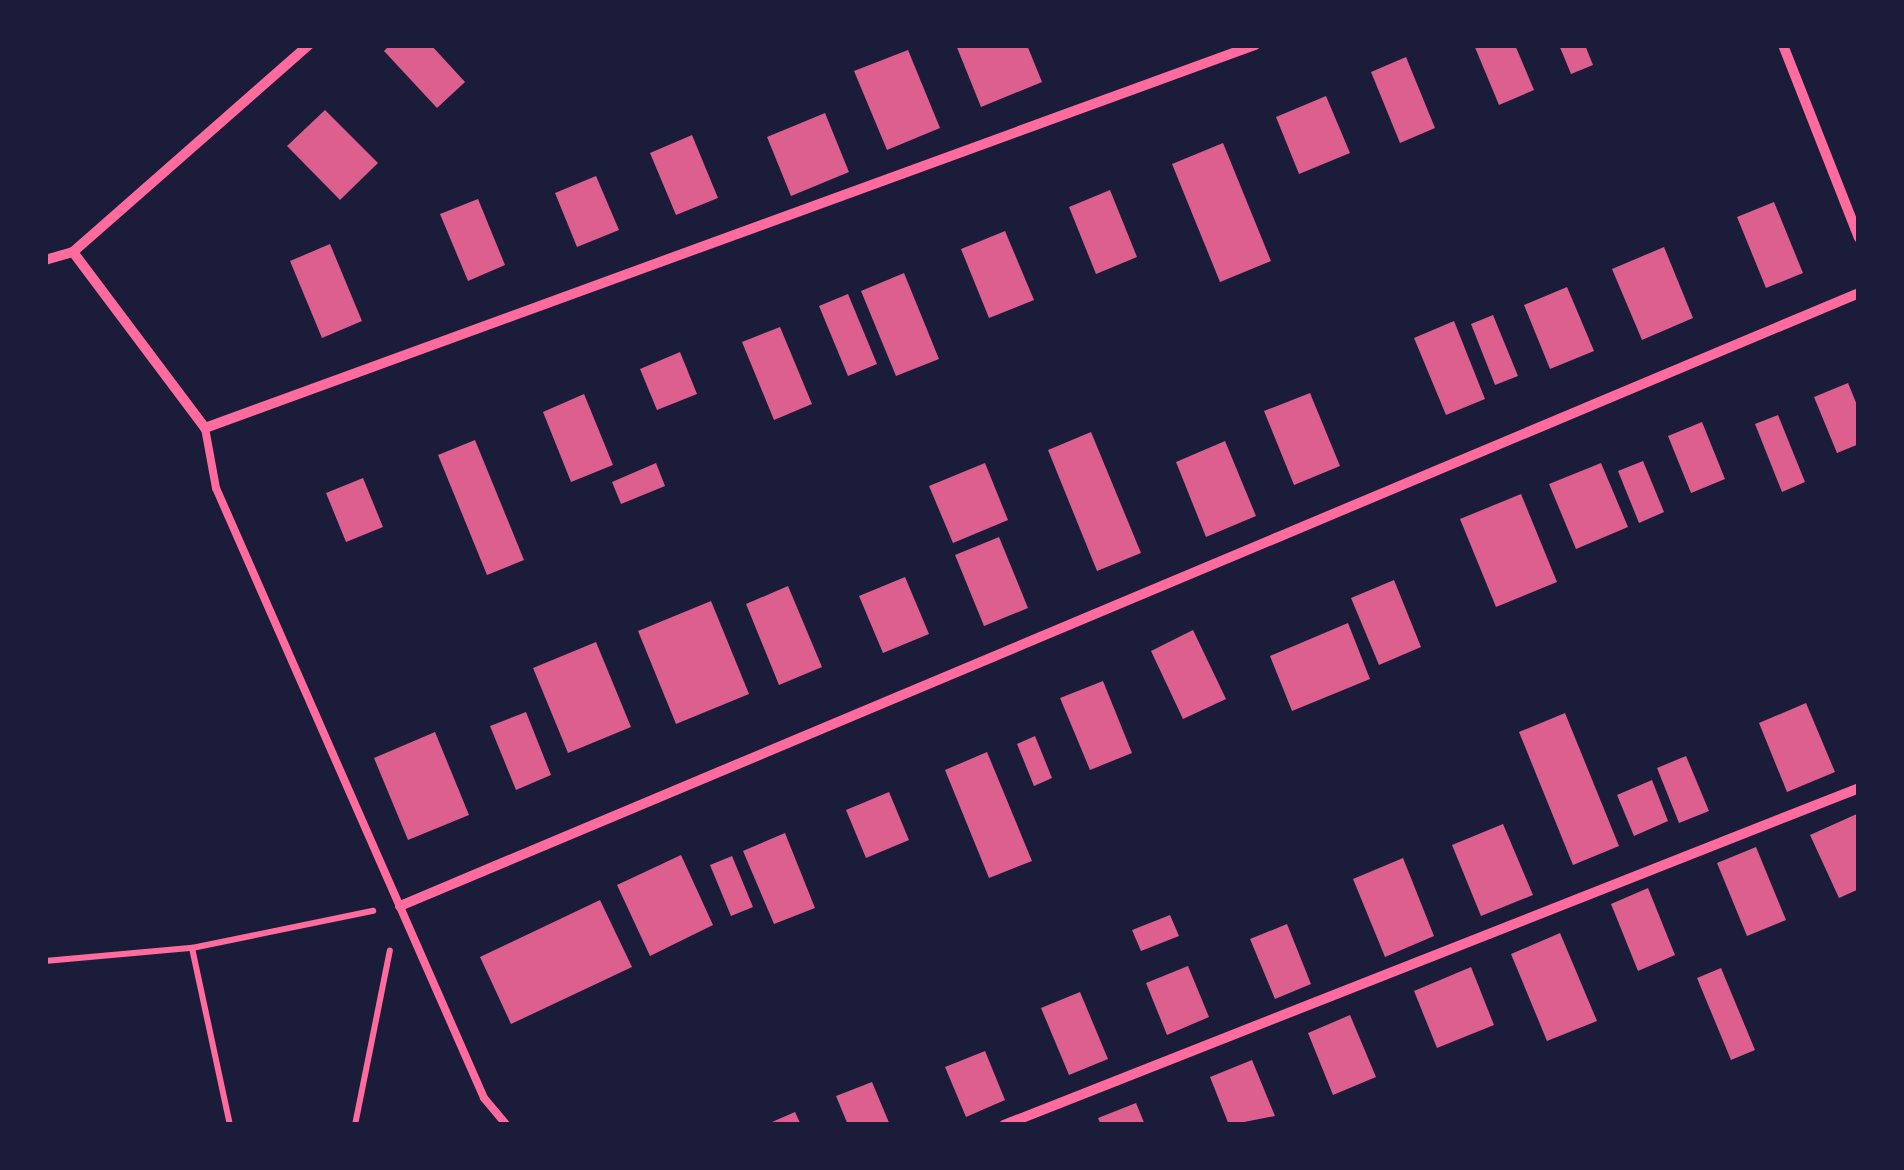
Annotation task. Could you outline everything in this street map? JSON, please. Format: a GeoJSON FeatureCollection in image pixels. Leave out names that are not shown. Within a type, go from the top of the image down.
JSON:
{"type":"FeatureCollection","features":[{"type":"Feature","properties":{"kind":"street"},"geometry":{"type":"LineString","coordinates":[[45,260],[73,252],[309,45]]}},
{"type":"Feature","properties":{"kind":"street"},"geometry":{"type":"LineString","coordinates":[[73,252],[204,428],[1255,45]]}},
{"type":"Feature","properties":{"kind":"street"},"geometry":{"type":"LineString","coordinates":[[1784,45],[1859,238]]}},
{"type":"Feature","properties":{"kind":"street"},"geometry":{"type":"LineString","coordinates":[[400,906],[1859,293]]}},
{"type":"Feature","properties":{"kind":"street"},"geometry":{"type":"LineString","coordinates":[[1004,1125],[1859,788]]}},
{"type":"Feature","properties":{"kind":"lane"},"geometry":{"type":"LineString","coordinates":[[204,428],[216,488],[484,1098],[506,1125]]}},
{"type":"Feature","properties":{"kind":"path"},"geometry":{"type":"LineString","coordinates":[[45,960],[192,948],[400,906],[355,1125]]}},
{"type":"Feature","properties":{"kind":"path"},"geometry":{"type":"LineString","coordinates":[[192,948],[230,1125]]}},
{"type":"Feature","properties":{"kind":"building"},"geometry":{"type":"Polygon","coordinates":[[[390,45],[431,45],[465,82],[437,108],[384,51],[390,45]]]}},
{"type":"Feature","properties":{"kind":"building"},"geometry":{"type":"Polygon","coordinates":[[[956,45],[1027,45],[1042,82],[981,107],[956,45]]]}},
{"type":"Feature","properties":{"kind":"building"},"geometry":{"type":"Polygon","coordinates":[[[1474,45],[1515,45],[1534,90],[1499,105],[1474,45]]]}},
{"type":"Feature","properties":{"kind":"building"},"geometry":{"type":"Polygon","coordinates":[[[1559,45],[1585,45],[1593,65],[1571,74],[1559,45]]]}},
{"type":"Feature","properties":{"kind":"building"},"geometry":{"type":"Polygon","coordinates":[[[908,50],[940,128],[887,150],[854,71],[908,50]]]}},
{"type":"Feature","properties":{"kind":"building"},"geometry":{"type":"Polygon","coordinates":[[[1406,57],[1435,128],[1400,143],[1371,72],[1406,57]]]}},
{"type":"Feature","properties":{"kind":"building"},"geometry":{"type":"Polygon","coordinates":[[[1326,96],[1350,153],[1299,174],[1276,117],[1326,96]]]}},
{"type":"Feature","properties":{"kind":"building"},"geometry":{"type":"Polygon","coordinates":[[[325,110],[378,163],[340,200],[287,146],[325,110]]]}},
{"type":"Feature","properties":{"kind":"building"},"geometry":{"type":"Polygon","coordinates":[[[825,113],[849,172],[791,196],[767,137],[825,113]]]}},
{"type":"Feature","properties":{"kind":"building"},"geometry":{"type":"Polygon","coordinates":[[[692,135],[718,198],[676,215],[650,153],[692,135]]]}},
{"type":"Feature","properties":{"kind":"building"},"geometry":{"type":"Polygon","coordinates":[[[1223,143],[1271,261],[1220,282],[1172,164],[1223,143]]]}},
{"type":"Feature","properties":{"kind":"building"},"geometry":{"type":"Polygon","coordinates":[[[596,176],[619,230],[577,247],[555,193],[596,176]]]}},
{"type":"Feature","properties":{"kind":"building"},"geometry":{"type":"Polygon","coordinates":[[[1110,190],[1137,257],[1096,274],[1069,207],[1110,190]]]}},
{"type":"Feature","properties":{"kind":"building"},"geometry":{"type":"Polygon","coordinates":[[[478,199],[505,265],[468,281],[440,214],[478,199]]]}},
{"type":"Feature","properties":{"kind":"building"},"geometry":{"type":"Polygon","coordinates":[[[1774,202],[1803,273],[1766,288],[1737,217],[1774,202]]]}},
{"type":"Feature","properties":{"kind":"building"},"geometry":{"type":"Polygon","coordinates":[[[1005,231],[1034,300],[989,318],[961,249],[1005,231]]]}},
{"type":"Feature","properties":{"kind":"building"},"geometry":{"type":"Polygon","coordinates":[[[330,244],[362,321],[322,338],[290,261],[330,244]]]}},
{"type":"Feature","properties":{"kind":"building"},"geometry":{"type":"Polygon","coordinates":[[[1664,247],[1693,318],[1642,340],[1612,269],[1664,247]]]}},
{"type":"Feature","properties":{"kind":"building"},"geometry":{"type":"Polygon","coordinates":[[[904,273],[939,359],[896,376],[861,291],[904,273]]]}},
{"type":"Feature","properties":{"kind":"building"},"geometry":{"type":"Polygon","coordinates":[[[1567,287],[1594,351],[1550,369],[1524,305],[1567,287]]]}},
{"type":"Feature","properties":{"kind":"building"},"geometry":{"type":"Polygon","coordinates":[[[848,294],[877,364],[848,376],[819,306],[848,294]]]}},
{"type":"Feature","properties":{"kind":"building"},"geometry":{"type":"Polygon","coordinates":[[[1493,315],[1518,376],[1495,385],[1471,324],[1493,315]]]}},
{"type":"Feature","properties":{"kind":"building"},"geometry":{"type":"Polygon","coordinates":[[[1454,321],[1485,399],[1446,415],[1414,338],[1454,321]]]}},
{"type":"Feature","properties":{"kind":"building"},"geometry":{"type":"Polygon","coordinates":[[[780,327],[812,404],[774,420],[742,342],[780,327]]]}},
{"type":"Feature","properties":{"kind":"building"},"geometry":{"type":"Polygon","coordinates":[[[680,352],[697,394],[657,410],[640,369],[680,352]]]}},
{"type":"Feature","properties":{"kind":"building"},"geometry":{"type":"Polygon","coordinates":[[[1848,383],[1859,410],[1859,444],[1837,453],[1814,397],[1848,383]]]}},
{"type":"Feature","properties":{"kind":"building"},"geometry":{"type":"Polygon","coordinates":[[[1310,393],[1340,466],[1294,485],[1264,411],[1310,393]]]}},
{"type":"Feature","properties":{"kind":"building"},"geometry":{"type":"Polygon","coordinates":[[[584,394],[613,465],[571,482],[543,412],[584,394]]]}},
{"type":"Feature","properties":{"kind":"building"},"geometry":{"type":"Polygon","coordinates":[[[1778,415],[1805,482],[1782,492],[1755,424],[1778,415]]]}},
{"type":"Feature","properties":{"kind":"building"},"geometry":{"type":"Polygon","coordinates":[[[1702,422],[1725,479],[1691,493],[1668,436],[1702,422]]]}},
{"type":"Feature","properties":{"kind":"building"},"geometry":{"type":"Polygon","coordinates":[[[1091,432],[1141,553],[1097,571],[1048,450],[1091,432]]]}},
{"type":"Feature","properties":{"kind":"building"},"geometry":{"type":"Polygon","coordinates":[[[475,440],[524,560],[487,575],[438,455],[475,440]]]}},
{"type":"Feature","properties":{"kind":"building"},"geometry":{"type":"Polygon","coordinates":[[[1225,441],[1256,516],[1206,537],[1176,462],[1225,441]]]}},
{"type":"Feature","properties":{"kind":"building"},"geometry":{"type":"Polygon","coordinates":[[[1643,461],[1664,512],[1639,523],[1618,471],[1643,461]]]}},
{"type":"Feature","properties":{"kind":"building"},"geometry":{"type":"Polygon","coordinates":[[[656,463],[665,486],[621,504],[612,482],[656,463]]]}},
{"type":"Feature","properties":{"kind":"building"},"geometry":{"type":"Polygon","coordinates":[[[985,463],[1008,520],[953,543],[929,486],[985,463]]]}},
{"type":"Feature","properties":{"kind":"building"},"geometry":{"type":"Polygon","coordinates":[[[1601,463],[1628,527],[1576,549],[1549,484],[1601,463]]]}},
{"type":"Feature","properties":{"kind":"building"},"geometry":{"type":"Polygon","coordinates":[[[363,478],[383,527],[346,542],[326,493],[363,478]]]}},
{"type":"Feature","properties":{"kind":"building"},"geometry":{"type":"Polygon","coordinates":[[[1521,494],[1557,582],[1496,607],[1460,519],[1521,494]]]}},
{"type":"Feature","properties":{"kind":"building"},"geometry":{"type":"Polygon","coordinates":[[[999,537],[1028,608],[984,626],[955,555],[999,537]]]}},
{"type":"Feature","properties":{"kind":"building"},"geometry":{"type":"Polygon","coordinates":[[[905,577],[929,634],[883,653],[859,596],[905,577]]]}},
{"type":"Feature","properties":{"kind":"building"},"geometry":{"type":"Polygon","coordinates":[[[1394,580],[1421,647],[1379,665],[1351,598],[1394,580]]]}},
{"type":"Feature","properties":{"kind":"building"},"geometry":{"type":"Polygon","coordinates":[[[788,586],[822,667],[779,685],[746,604],[788,586]]]}},
{"type":"Feature","properties":{"kind":"building"},"geometry":{"type":"Polygon","coordinates":[[[711,601],[749,694],[676,724],[638,631],[711,601]]]}},
{"type":"Feature","properties":{"kind":"building"},"geometry":{"type":"Polygon","coordinates":[[[1348,623],[1370,679],[1292,711],[1270,656],[1348,623]]]}},
{"type":"Feature","properties":{"kind":"building"},"geometry":{"type":"Polygon","coordinates":[[[1193,630],[1226,699],[1183,719],[1151,651],[1193,630]]]}},
{"type":"Feature","properties":{"kind":"building"},"geometry":{"type":"Polygon","coordinates":[[[596,642],[631,727],[568,753],[533,668],[596,642]]]}},
{"type":"Feature","properties":{"kind":"building"},"geometry":{"type":"Polygon","coordinates":[[[1103,681],[1132,753],[1090,770],[1060,698],[1103,681]]]}},
{"type":"Feature","properties":{"kind":"building"},"geometry":{"type":"Polygon","coordinates":[[[1806,703],[1835,772],[1787,792],[1759,723],[1806,703]]]}},
{"type":"Feature","properties":{"kind":"building"},"geometry":{"type":"Polygon","coordinates":[[[526,712],[551,775],[516,790],[490,726],[526,712]]]}},
{"type":"Feature","properties":{"kind":"building"},"geometry":{"type":"Polygon","coordinates":[[[1565,713],[1619,846],[1573,865],[1519,732],[1565,713]]]}},
{"type":"Feature","properties":{"kind":"building"},"geometry":{"type":"Polygon","coordinates":[[[435,732],[469,815],[408,840],[374,758],[435,732]]]}},
{"type":"Feature","properties":{"kind":"building"},"geometry":{"type":"Polygon","coordinates":[[[1035,736],[1052,778],[1034,786],[1017,744],[1035,736]]]}},
{"type":"Feature","properties":{"kind":"building"},"geometry":{"type":"Polygon","coordinates":[[[987,752],[1032,861],[989,878],[945,770],[987,752]]]}},
{"type":"Feature","properties":{"kind":"building"},"geometry":{"type":"Polygon","coordinates":[[[1686,756],[1709,811],[1679,823],[1657,768],[1686,756]]]}},
{"type":"Feature","properties":{"kind":"building"},"geometry":{"type":"Polygon","coordinates":[[[1652,780],[1668,821],[1634,836],[1617,795],[1652,780]]]}},
{"type":"Feature","properties":{"kind":"building"},"geometry":{"type":"Polygon","coordinates":[[[889,792],[909,840],[866,858],[846,810],[889,792]]]}},
{"type":"Feature","properties":{"kind":"building"},"geometry":{"type":"Polygon","coordinates":[[[1859,813],[1859,889],[1839,898],[1810,835],[1859,813]]]}},
{"type":"Feature","properties":{"kind":"building"},"geometry":{"type":"Polygon","coordinates":[[[1503,824],[1533,895],[1481,916],[1452,845],[1503,824]]]}},
{"type":"Feature","properties":{"kind":"building"},"geometry":{"type":"Polygon","coordinates":[[[785,833],[815,908],[774,924],[743,851],[785,833]]]}},
{"type":"Feature","properties":{"kind":"building"},"geometry":{"type":"Polygon","coordinates":[[[1756,847],[1786,920],[1747,936],[1717,863],[1756,847]]]}},
{"type":"Feature","properties":{"kind":"building"},"geometry":{"type":"Polygon","coordinates":[[[681,855],[713,925],[650,956],[617,885],[681,855]]]}},
{"type":"Feature","properties":{"kind":"building"},"geometry":{"type":"Polygon","coordinates":[[[732,856],[753,907],[731,916],[710,865],[732,856]]]}},
{"type":"Feature","properties":{"kind":"building"},"geometry":{"type":"Polygon","coordinates":[[[1403,858],[1434,936],[1385,957],[1353,879],[1403,858]]]}},
{"type":"Feature","properties":{"kind":"building"},"geometry":{"type":"Polygon","coordinates":[[[1648,888],[1675,955],[1638,971],[1611,904],[1648,888]]]}},
{"type":"Feature","properties":{"kind":"building"},"geometry":{"type":"Polygon","coordinates":[[[600,900],[632,967],[511,1024],[480,957],[600,900]]]}},
{"type":"Feature","properties":{"kind":"building"},"geometry":{"type":"Polygon","coordinates":[[[1170,915],[1179,936],[1141,951],[1132,930],[1170,915]]]}},
{"type":"Feature","properties":{"kind":"building"},"geometry":{"type":"Polygon","coordinates":[[[1287,924],[1311,984],[1275,999],[1250,939],[1287,924]]]}},
{"type":"Feature","properties":{"kind":"building"},"geometry":{"type":"Polygon","coordinates":[[[1560,933],[1597,1021],[1547,1041],[1511,954],[1560,933]]]}},
{"type":"Feature","properties":{"kind":"building"},"geometry":{"type":"Polygon","coordinates":[[[1188,966],[1209,1017],[1167,1035],[1146,983],[1188,966]]]}},
{"type":"Feature","properties":{"kind":"building"},"geometry":{"type":"Polygon","coordinates":[[[1471,967],[1494,1025],[1437,1048],[1414,991],[1471,967]]]}},
{"type":"Feature","properties":{"kind":"building"},"geometry":{"type":"Polygon","coordinates":[[[1721,968],[1755,1050],[1731,1060],[1697,978],[1721,968]]]}},
{"type":"Feature","properties":{"kind":"building"},"geometry":{"type":"Polygon","coordinates":[[[1080,992],[1108,1059],[1069,1075],[1041,1008],[1080,992]]]}},
{"type":"Feature","properties":{"kind":"building"},"geometry":{"type":"Polygon","coordinates":[[[1350,1015],[1376,1077],[1333,1095],[1308,1033],[1350,1015]]]}},
{"type":"Feature","properties":{"kind":"building"},"geometry":{"type":"Polygon","coordinates":[[[985,1051],[1005,1100],[966,1117],[945,1067],[985,1051]]]}},
{"type":"Feature","properties":{"kind":"building"},"geometry":{"type":"Polygon","coordinates":[[[1252,1060],[1275,1116],[1229,1125],[1210,1077],[1252,1060]]]}},
{"type":"Feature","properties":{"kind":"building"},"geometry":{"type":"Polygon","coordinates":[[[872,1082],[890,1125],[848,1125],[836,1096],[872,1082]]]}},
{"type":"Feature","properties":{"kind":"building"},"geometry":{"type":"Polygon","coordinates":[[[1136,1103],[1145,1125],[1101,1125],[1098,1118],[1136,1103]]]}},
{"type":"Feature","properties":{"kind":"building"},"geometry":{"type":"Polygon","coordinates":[[[795,1112],[801,1125],[765,1125],[795,1112]]]}}]}
